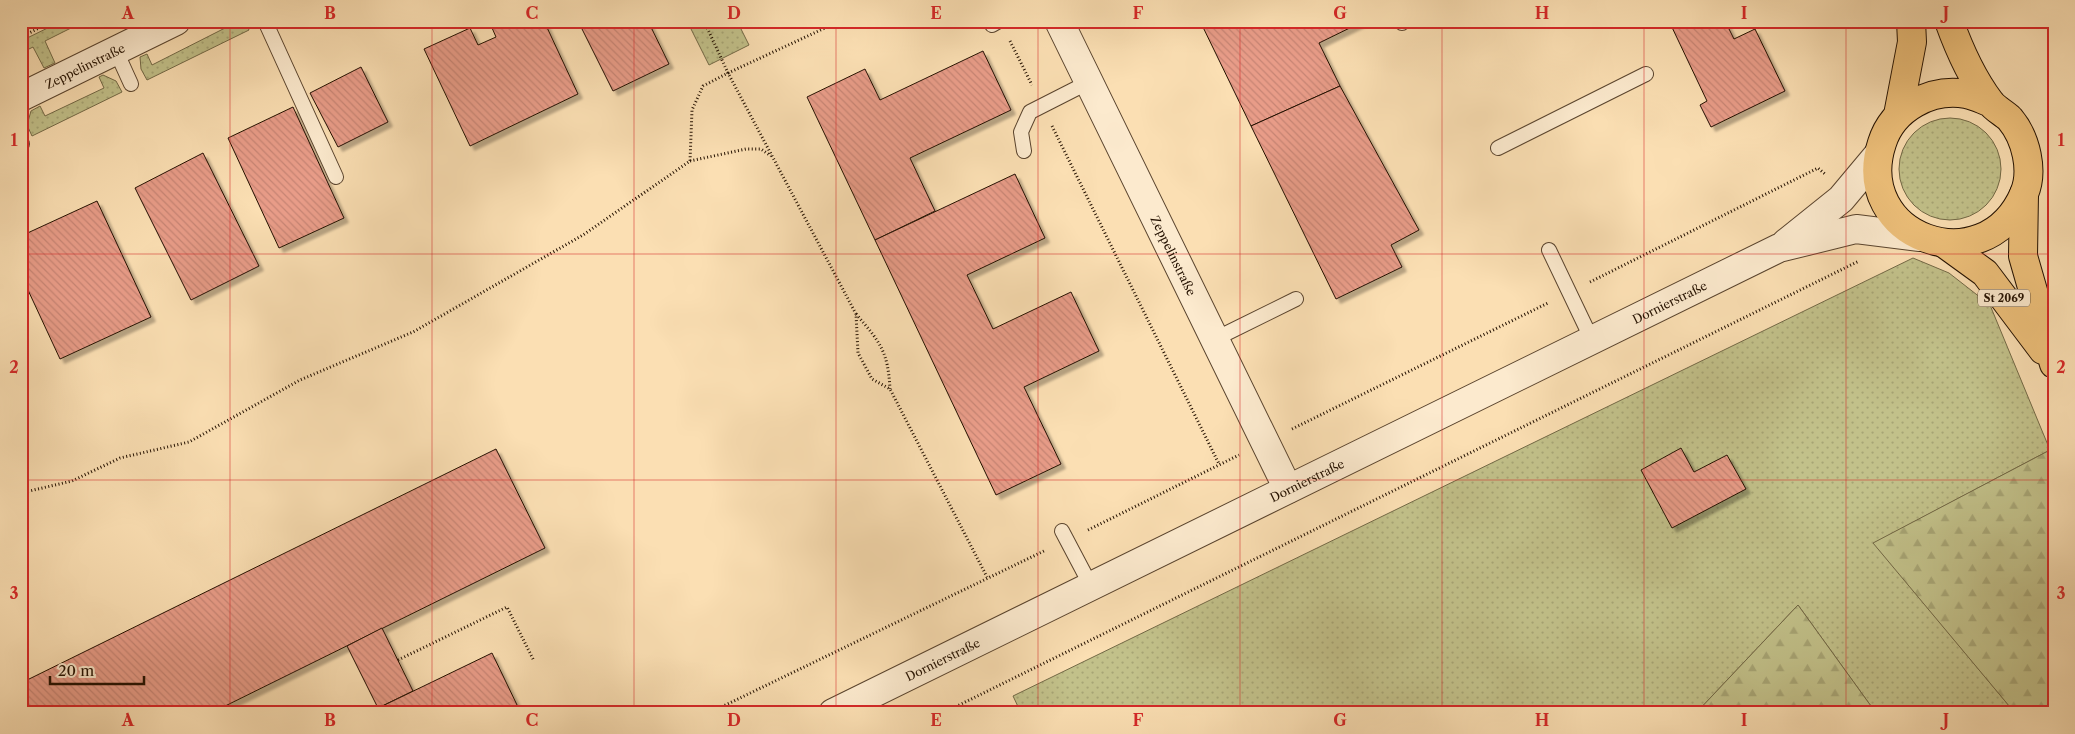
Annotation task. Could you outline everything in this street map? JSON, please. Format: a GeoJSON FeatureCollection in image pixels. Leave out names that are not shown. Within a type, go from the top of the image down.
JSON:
{"type":"FeatureCollection","features":[{"type":"Feature","properties":{"kind":"main road"},"geometry":{"type":"LineString","coordinates":[[1898,115],[1912,42],[1911,21]]}},
{"type":"Feature","properties":{"kind":"main road"},"geometry":{"type":"LineString","coordinates":[[1949,21],[1960,50],[1991,103],[2010,120],[2023,142],[2028,167],[2024,192],[2012,215],[1993,232],[1970,242],[1932,241],[1900,223],[1884,203],[1877,180],[1877,156],[1884,134],[1898,115],[1918,101],[1940,93],[1966,94],[1991,103]]}},
{"type":"Feature","properties":{"kind":"main road","name":"St 2069"},"geometry":{"type":"LineString","coordinates":[[2024,192],[2023,256],[2054,363]]}},
{"type":"Feature","properties":{"kind":"main road","name":"St 2069"},"geometry":{"type":"LineString","coordinates":[[1932,241],[1985,273],[2054,363]]}},
{"type":"Feature","properties":{"kind":"street","name":"Zeppelinstraße"},"geometry":{"type":"LineString","coordinates":[[1059,21],[1288,489]]}},
{"type":"Feature","properties":{"kind":"street","name":"Zeppelinstraße"},"geometry":{"type":"LineString","coordinates":[[21,98],[171,22]]}},
{"type":"Feature","properties":{"kind":"street","name":"Dornierstraße"},"geometry":{"type":"LineString","coordinates":[[833,713],[1779,248],[1841,199],[1877,156]]}},
{"type":"Feature","properties":{"kind":"street","name":"Dornierstraße"},"geometry":{"type":"LineString","coordinates":[[1779,248],[1856,229],[1932,241]]}},
{"type":"Feature","properties":{"kind":"lane"},"geometry":{"type":"LineString","coordinates":[[265,21],[336,177]]}},
{"type":"Feature","properties":{"kind":"lane"},"geometry":{"type":"LineString","coordinates":[[116,51],[131,84]]}},
{"type":"Feature","properties":{"kind":"lane"},"geometry":{"type":"LineString","coordinates":[[1498,148],[1646,74]]}},
{"type":"Feature","properties":{"kind":"lane"},"geometry":{"type":"LineString","coordinates":[[1024,151],[1021,132],[1030,112],[1089,82]]}},
{"type":"Feature","properties":{"kind":"lane"},"geometry":{"type":"LineString","coordinates":[[1549,250],[1592,340]]}},
{"type":"Feature","properties":{"kind":"lane"},"geometry":{"type":"LineString","coordinates":[[1215,339],[1296,299]]}},
{"type":"Feature","properties":{"kind":"lane"},"geometry":{"type":"LineString","coordinates":[[1062,530],[1091,586]]}},
{"type":"Feature","properties":{"kind":"path"},"geometry":{"type":"LineString","coordinates":[[21,37],[53,21]]}},
{"type":"Feature","properties":{"kind":"path"},"geometry":{"type":"LineString","coordinates":[[704,21],[728,73],[856,314],[878,339],[888,363],[890,389],[987,577]]}},
{"type":"Feature","properties":{"kind":"path"},"geometry":{"type":"LineString","coordinates":[[690,161],[692,110],[703,86],[840,21]]}},
{"type":"Feature","properties":{"kind":"path"},"geometry":{"type":"LineString","coordinates":[[1009,38],[1219,464]]}},
{"type":"Feature","properties":{"kind":"path"},"geometry":{"type":"LineString","coordinates":[[21,493],[72,480],[120,458],[189,442],[300,380],[413,332],[583,235],[690,161],[746,149],[761,149],[774,158]]}},
{"type":"Feature","properties":{"kind":"path"},"geometry":{"type":"LineString","coordinates":[[943,713],[1867,257]]}},
{"type":"Feature","properties":{"kind":"path"},"geometry":{"type":"LineString","coordinates":[[856,314],[858,353],[872,379],[890,389]]}},
{"type":"Feature","properties":{"kind":"path"},"geometry":{"type":"LineString","coordinates":[[398,660],[506,607],[534,661]]}},
{"type":"Feature","properties":{"kind":"green space"},"geometry":{"type":"Polygon","coordinates":[[[62,21],[85,21],[45,41],[55,63],[44,68],[33,47],[21,53],[21,41],[62,21]]]}},
{"type":"Feature","properties":{"kind":"green space"},"geometry":{"type":"Polygon","coordinates":[[[224,21],[245,21],[249,30],[147,80],[141,69],[140,57],[147,54],[152,65],[227,27],[224,21]]]}},
{"type":"Feature","properties":{"kind":"green space"},"geometry":{"type":"Polygon","coordinates":[[[687,21],[737,21],[749,45],[709,65],[687,21]]]}},
{"type":"Feature","properties":{"kind":"green space"},"geometry":{"type":"Polygon","coordinates":[[[103,75],[116,81],[122,92],[32,136],[27,125],[31,111],[40,106],[45,116],[104,88],[99,77],[103,75]]]}},
{"type":"Feature","properties":{"kind":"green space"},"geometry":{"type":"Polygon","coordinates":[[[1950,118],[1969,122],[1986,133],[1997,150],[2001,169],[1997,188],[1986,205],[1969,216],[1950,220],[1931,216],[1914,205],[1903,188],[1899,169],[1903,150],[1914,133],[1931,122],[1950,118]]]}},
{"type":"Feature","properties":{"kind":"green space"},"geometry":{"type":"Polygon","coordinates":[[[1913,258],[1949,273],[1990,305],[2050,450],[1874,543],[2015,713],[1876,713],[1798,605],[1696,713],[1021,713],[1013,696],[1913,258]]]}},
{"type":"Feature","properties":{"kind":"green space"},"geometry":{"type":"Polygon","coordinates":[[[2050,450],[2054,460],[2054,713],[2015,713],[1873,543],[2050,450]]]}},
{"type":"Feature","properties":{"kind":"green space"},"geometry":{"type":"Polygon","coordinates":[[[1798,605],[1876,713],[1696,713],[1798,605]]]}},
{"type":"Feature","properties":{"kind":"building"},"geometry":{"type":"Polygon","coordinates":[[[489,21],[544,21],[578,94],[470,146],[424,49],[470,28],[478,45],[496,37],[489,21]]]}},
{"type":"Feature","properties":{"kind":"building"},"geometry":{"type":"Polygon","coordinates":[[[578,21],[648,21],[669,64],[613,91],[578,21]]]}},
{"type":"Feature","properties":{"kind":"building"},"geometry":{"type":"Polygon","coordinates":[[[1200,21],[1364,21],[1319,43],[1340,86],[1251,126],[1200,21]]]}},
{"type":"Feature","properties":{"kind":"building"},"geometry":{"type":"Polygon","coordinates":[[[1669,21],[1725,21],[1734,39],[1755,29],[1785,91],[1711,127],[1700,105],[1707,101],[1669,21]]]}},
{"type":"Feature","properties":{"kind":"building"},"geometry":{"type":"Polygon","coordinates":[[[983,51],[1011,110],[910,158],[935,211],[875,240],[807,97],[865,69],[880,100],[983,51]]]}},
{"type":"Feature","properties":{"kind":"building"},"geometry":{"type":"Polygon","coordinates":[[[361,67],[388,122],[338,147],[310,93],[361,67]]]}},
{"type":"Feature","properties":{"kind":"building"},"geometry":{"type":"Polygon","coordinates":[[[1340,86],[1419,230],[1391,245],[1402,267],[1336,299],[1251,126],[1340,86]]]}},
{"type":"Feature","properties":{"kind":"building"},"geometry":{"type":"Polygon","coordinates":[[[293,107],[344,218],[279,248],[228,138],[293,107]]]}},
{"type":"Feature","properties":{"kind":"building"},"geometry":{"type":"Polygon","coordinates":[[[203,153],[259,266],[191,300],[135,188],[203,153]]]}},
{"type":"Feature","properties":{"kind":"building"},"geometry":{"type":"Polygon","coordinates":[[[1015,174],[1045,238],[967,275],[993,329],[1071,292],[1099,351],[1024,387],[1061,464],[996,495],[875,240],[1015,174]]]}},
{"type":"Feature","properties":{"kind":"building"},"geometry":{"type":"Polygon","coordinates":[[[97,201],[151,317],[60,359],[21,275],[21,236],[97,201]]]}},
{"type":"Feature","properties":{"kind":"building"},"geometry":{"type":"Polygon","coordinates":[[[1681,448],[1694,472],[1727,455],[1746,489],[1672,528],[1641,470],[1681,448]]]}},
{"type":"Feature","properties":{"kind":"building"},"geometry":{"type":"Polygon","coordinates":[[[496,449],[545,548],[211,713],[21,713],[21,683],[496,449]]]}},
{"type":"Feature","properties":{"kind":"building"},"geometry":{"type":"Polygon","coordinates":[[[382,628],[413,691],[378,708],[347,646],[382,628]]]}},
{"type":"Feature","properties":{"kind":"building"},"geometry":{"type":"Polygon","coordinates":[[[492,653],[518,707],[506,713],[368,713],[492,653]]]}}]}
